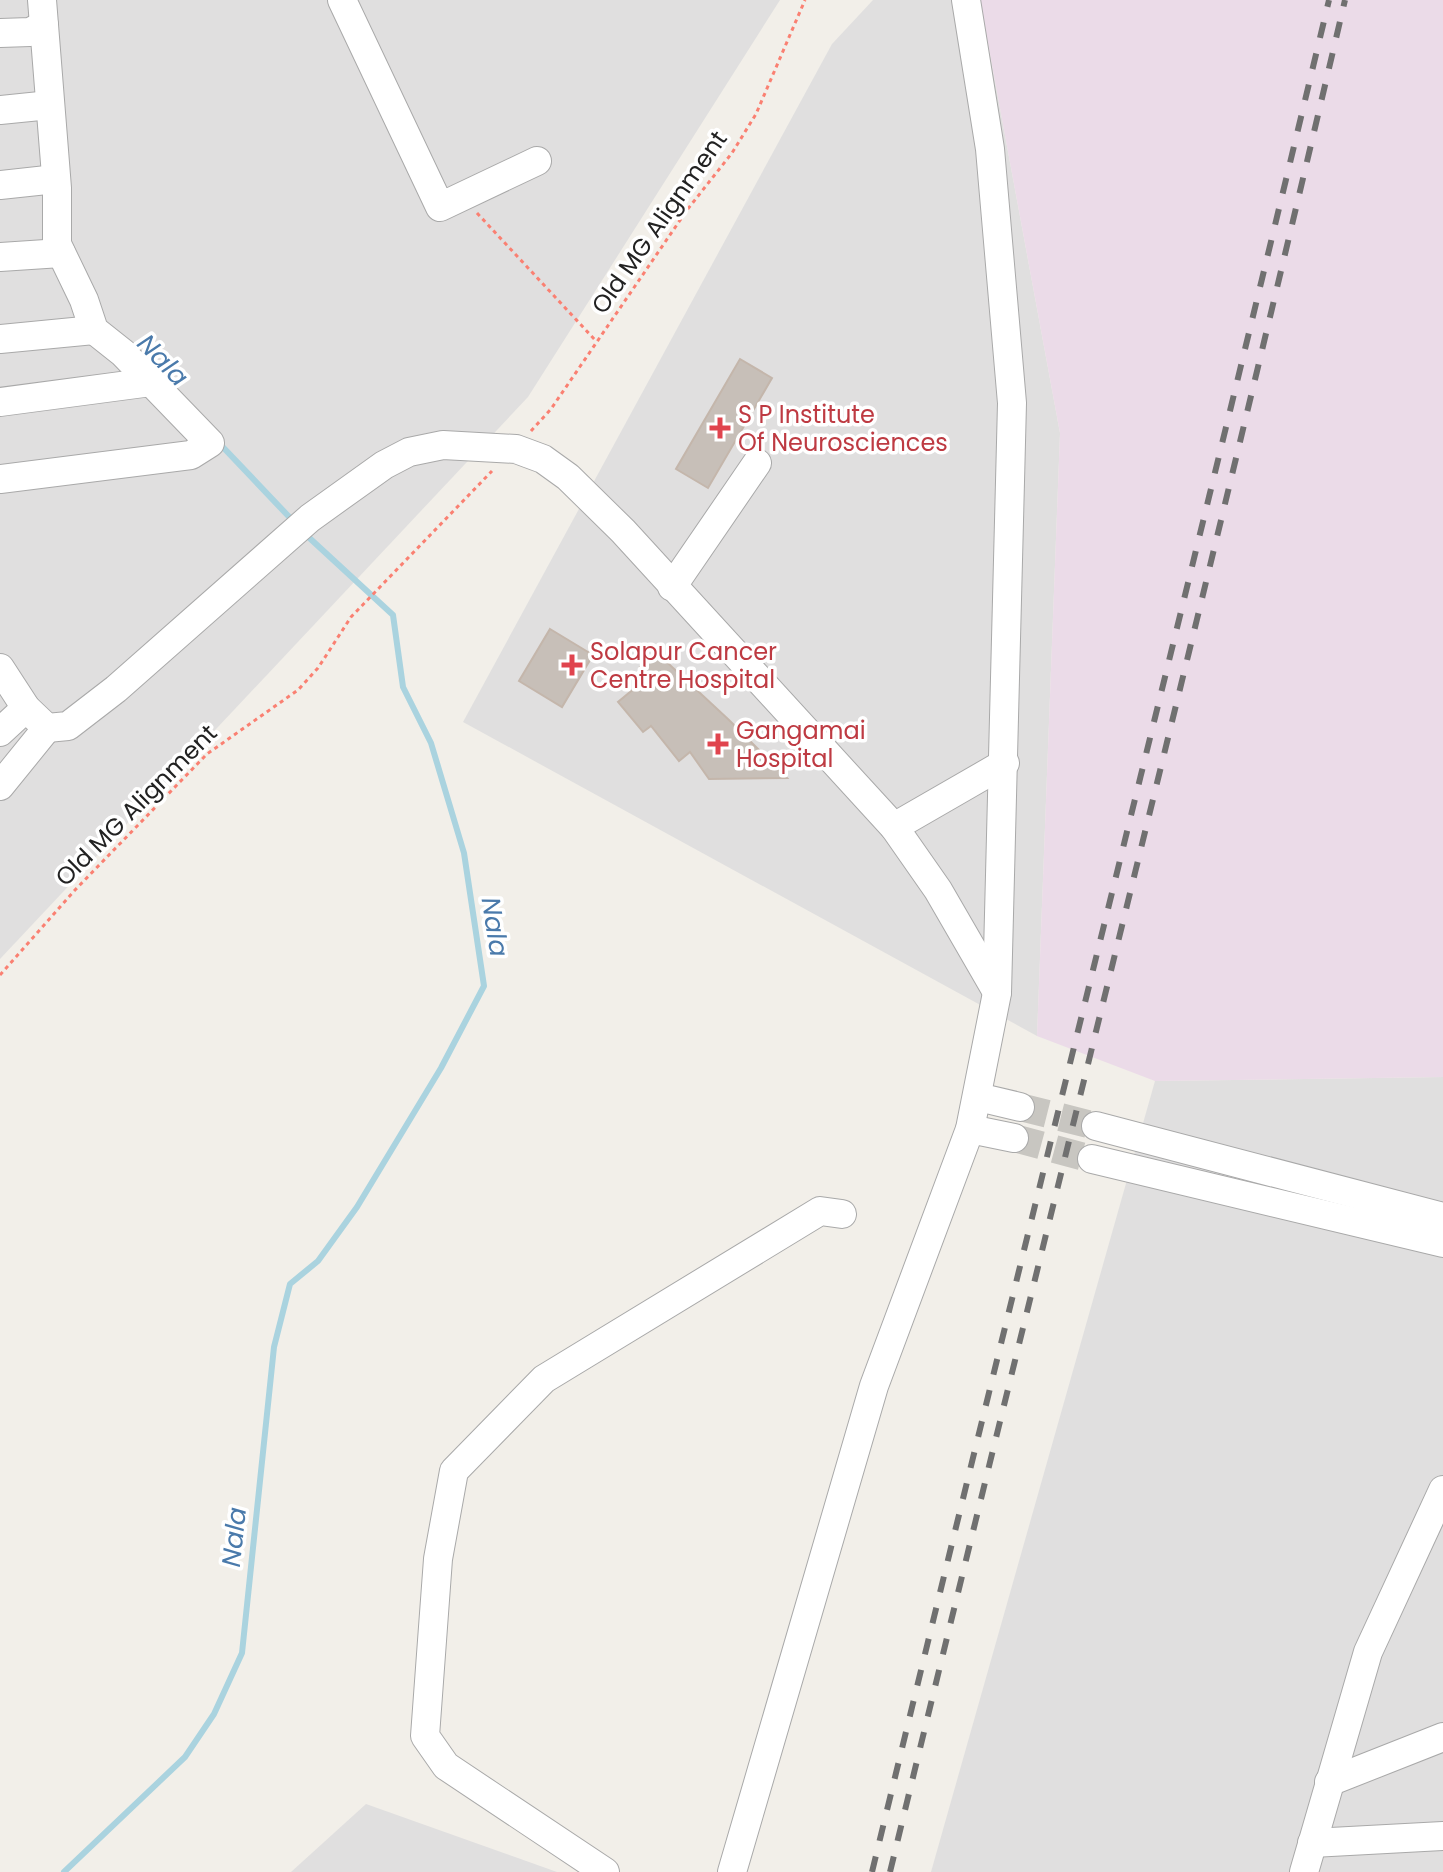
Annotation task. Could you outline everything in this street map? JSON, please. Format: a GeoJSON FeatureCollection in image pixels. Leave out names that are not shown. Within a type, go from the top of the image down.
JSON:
{"type":"FeatureCollection","features":[{"type":"Feature","properties":{"kind":"street"},"geometry":{"type":"LineString","coordinates":[[342,0],[440,207],[537,161]]}},
{"type":"Feature","properties":{"kind":"street"},"geometry":{"type":"LineString","coordinates":[[732,1872],[874,1386],[970,1129],[997,993],[1012,403],[990,149],[966,0]]}},
{"type":"Feature","properties":{"kind":"street"},"geometry":{"type":"LineString","coordinates":[[0,33],[30,32],[43,12]]}},
{"type":"Feature","properties":{"kind":"street"},"geometry":{"type":"LineString","coordinates":[[0,479],[191,455],[210,443],[151,382],[94,330],[57,244],[56,179],[43,12]]}},
{"type":"Feature","properties":{"kind":"street"},"geometry":{"type":"LineString","coordinates":[[0,110],[50,105]]}},
{"type":"Feature","properties":{"kind":"street"},"geometry":{"type":"LineString","coordinates":[[0,185],[56,179]]}},
{"type":"Feature","properties":{"kind":"street"},"geometry":{"type":"LineString","coordinates":[[0,257],[61,253]]}},
{"type":"Feature","properties":{"kind":"street"},"geometry":{"type":"LineString","coordinates":[[0,339],[94,330]]}},
{"type":"Feature","properties":{"kind":"street"},"geometry":{"type":"LineString","coordinates":[[0,402],[151,382]]}},
{"type":"Feature","properties":{"kind":"street"},"geometry":{"type":"LineString","coordinates":[[0,786],[47,728],[68,726],[116,689],[310,518],[384,465],[409,452],[443,445],[516,449],[543,459],[568,477],[623,531],[894,827],[938,890],[997,993]]}},
{"type":"Feature","properties":{"kind":"street"},"geometry":{"type":"LineString","coordinates":[[672,587],[757,463]]}},
{"type":"Feature","properties":{"kind":"street"},"geometry":{"type":"LineString","coordinates":[[0,668],[26,708],[47,728]]}},
{"type":"Feature","properties":{"kind":"street"},"geometry":{"type":"LineString","coordinates":[[0,732],[26,708]]}},
{"type":"Feature","properties":{"kind":"street"},"geometry":{"type":"LineString","coordinates":[[894,827],[1005,763]]}},
{"type":"Feature","properties":{"kind":"street"},"geometry":{"type":"LineString","coordinates":[[978,1097],[1020,1107]]}},
{"type":"Feature","properties":{"kind":"street"},"geometry":{"type":"LineString","coordinates":[[1096,1126],[1443,1217]]}},
{"type":"Feature","properties":{"kind":"street"},"geometry":{"type":"LineString","coordinates":[[970,1129],[1014,1138]]}},
{"type":"Feature","properties":{"kind":"street"},"geometry":{"type":"LineString","coordinates":[[1092,1159],[1443,1243]]}},
{"type":"Feature","properties":{"kind":"street"},"geometry":{"type":"LineString","coordinates":[[605,1872],[446,1766],[425,1736],[438,1559],[454,1471],[544,1379],[820,1211],[842,1214]]}},
{"type":"Feature","properties":{"kind":"street"},"geometry":{"type":"LineString","coordinates":[[1304,1872],[1368,1652],[1435,1529],[1443,1490]]}},
{"type":"Feature","properties":{"kind":"street"},"geometry":{"type":"LineString","coordinates":[[1329,1782],[1443,1737]]}},
{"type":"Feature","properties":{"kind":"street"},"geometry":{"type":"LineString","coordinates":[[1312,1843],[1443,1836]]}},
{"type":"Feature","properties":{"kind":"path","name":"Old MG Alignment"},"geometry":{"type":"LineString","coordinates":[[0,975],[75,890],[207,754],[298,690],[318,668],[351,617],[516,449],[551,409],[687,210],[732,153],[756,114],[805,0]]}},
{"type":"Feature","properties":{"kind":"path"},"geometry":{"type":"LineString","coordinates":[[459,198],[496,231],[596,341]]}},
{"type":"Feature","properties":{"kind":"shaded area"},"geometry":{"type":"Polygon","coordinates":[[[0,0],[780,0],[528,397],[0,959],[0,0]]]}},
{"type":"Feature","properties":{"kind":"shaded area"},"geometry":{"type":"Polygon","coordinates":[[[873,0],[980,0],[1060,433],[1037,1036],[463,722],[832,44],[873,0]]]}},
{"type":"Feature","properties":{"kind":"shaded area"},"geometry":{"type":"Polygon","coordinates":[[[980,0],[1443,0],[1443,1077],[1155,1081],[1037,1036],[1060,433],[980,0]]]}},
{"type":"Feature","properties":{"kind":"shaded area"},"geometry":{"type":"Polygon","coordinates":[[[1443,1077],[1443,1872],[931,1872],[1155,1081],[1443,1077]]]}},
{"type":"Feature","properties":{"kind":"shaded area"},"geometry":{"type":"Polygon","coordinates":[[[366,1804],[557,1872],[291,1872],[366,1804]]]}},
{"type":"Feature","properties":{"kind":"building"},"geometry":{"type":"Polygon","coordinates":[[[740,359],[772,378],[708,488],[676,469],[740,359]]]}},
{"type":"Feature","properties":{"kind":"building"},"geometry":{"type":"Polygon","coordinates":[[[550,629],[593,655],[562,707],[519,681],[550,629]]]}},
{"type":"Feature","properties":{"kind":"building"},"geometry":{"type":"Polygon","coordinates":[[[657,653],[787,778],[709,779],[690,752],[679,761],[651,726],[643,732],[618,702],[647,678],[640,667],[657,653]]]}},
{"type":"Feature","properties":{"kind":"waterway","name":"Nala"},"geometry":{"type":"LineString","coordinates":[[219,443],[294,522]]}},
{"type":"Feature","properties":{"kind":"waterway","name":"Nala"},"geometry":{"type":"LineString","coordinates":[[64,1872],[185,1757],[214,1714],[242,1653],[274,1347],[290,1284],[318,1261],[357,1207],[441,1068],[484,986],[464,853],[431,743],[403,687],[393,615],[304,533]]}},
{"type":"Feature","properties":{"kind":"tunnel"},"geometry":{"type":"LineString","coordinates":[[1020,1107],[1096,1126]]}},
{"type":"Feature","properties":{"kind":"tunnel"},"geometry":{"type":"LineString","coordinates":[[1014,1138],[1092,1159]]}},
{"type":"Feature","properties":{"kind":"railway"},"geometry":{"type":"LineString","coordinates":[[872,1872],[1329,0]]}},
{"type":"Feature","properties":{"kind":"railway"},"geometry":{"type":"LineString","coordinates":[[890,1872],[1177,702],[1345,0]]}},
{"type":"Feature","properties":{"kind":"place","name":"S P Institute Of Neurosciences"},"geometry":{"type":"Point","coordinates":[720,428]}},
{"type":"Feature","properties":{"kind":"place","name":"Solapur Cancer Centre Hospital"},"geometry":{"type":"Point","coordinates":[572,665]}},
{"type":"Feature","properties":{"kind":"place","name":"Gangamai Hospital"},"geometry":{"type":"Point","coordinates":[718,744]}}]}
